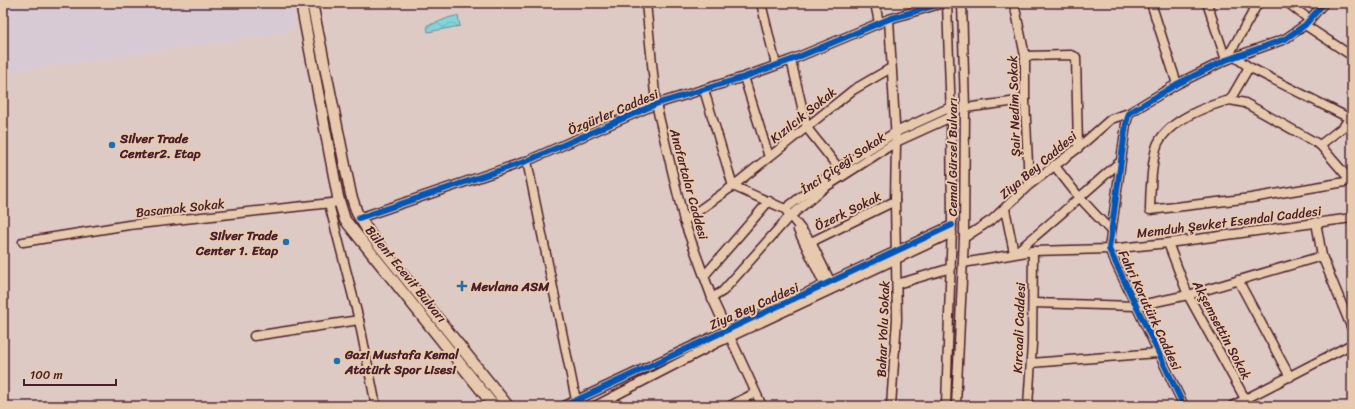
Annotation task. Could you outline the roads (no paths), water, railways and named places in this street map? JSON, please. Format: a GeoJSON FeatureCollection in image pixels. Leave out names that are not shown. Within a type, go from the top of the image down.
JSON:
{"type":"FeatureCollection","features":[{"type":"Feature","properties":{"kind":"main road","name":"Bülent Ecevit Bulvarı"},"geometry":{"type":"LineString","coordinates":[[301,3],[334,203],[345,220],[494,406]]}},
{"type":"Feature","properties":{"kind":"main road"},"geometry":{"type":"LineString","coordinates":[[312,3],[351,195],[359,218],[508,406]]}},
{"type":"Feature","properties":{"kind":"street","name":"Anafartalar Caddesi"},"geometry":{"type":"LineString","coordinates":[[646,3],[656,104],[684,221],[712,298],[762,406]]}},
{"type":"Feature","properties":{"kind":"street"},"geometry":{"type":"LineString","coordinates":[[761,3],[776,65]]}},
{"type":"Feature","properties":{"kind":"street"},"geometry":{"type":"LineString","coordinates":[[876,3],[879,23]]}},
{"type":"Feature","properties":{"kind":"street","name":"Özgürler Caddesi"},"geometry":{"type":"LineString","coordinates":[[359,218],[527,161],[656,104],[744,77],[791,60],[889,19],[943,3]]}},
{"type":"Feature","properties":{"kind":"street","name":"Cemal Gürsel Bulvarı"},"geometry":{"type":"LineString","coordinates":[[946,406],[952,229],[951,117],[947,3]]}},
{"type":"Feature","properties":{"kind":"street","name":"Cemal Gürsel Bulvarı"},"geometry":{"type":"LineString","coordinates":[[956,406],[964,238],[965,108],[962,3]]}},
{"type":"Feature","properties":{"kind":"street","name":"Şair Nedim Sokak"},"geometry":{"type":"LineString","coordinates":[[1014,3],[1025,56],[1025,100],[1029,185]]}},
{"type":"Feature","properties":{"kind":"street"},"geometry":{"type":"LineString","coordinates":[[1151,3],[1177,84]]}},
{"type":"Feature","properties":{"kind":"street"},"geometry":{"type":"LineString","coordinates":[[1206,3],[1226,60]]}},
{"type":"Feature","properties":{"kind":"street"},"geometry":{"type":"LineString","coordinates":[[1226,60],[1258,3]]}},
{"type":"Feature","properties":{"kind":"street"},"geometry":{"type":"LineString","coordinates":[[1288,3],[1308,22],[1352,56]]}},
{"type":"Feature","properties":{"kind":"street"},"geometry":{"type":"LineString","coordinates":[[1129,113],[1177,84],[1226,60],[1285,39],[1308,22],[1324,3]]}},
{"type":"Feature","properties":{"kind":"street","name":"Bahar Yolu Sokak"},"geometry":{"type":"LineString","coordinates":[[889,19],[896,132],[895,201],[897,256],[897,320],[891,406]]}},
{"type":"Feature","properties":{"kind":"street"},"geometry":{"type":"LineString","coordinates":[[1025,56],[1071,55],[1076,57],[1078,148]]}},
{"type":"Feature","properties":{"kind":"street"},"geometry":{"type":"LineString","coordinates":[[1235,57],[1249,67],[1351,119],[1320,145]]}},
{"type":"Feature","properties":{"kind":"street"},"geometry":{"type":"LineString","coordinates":[[791,60],[807,128],[841,172]]}},
{"type":"Feature","properties":{"kind":"street"},"geometry":{"type":"LineString","coordinates":[[1230,100],[1249,67]]}},
{"type":"Feature","properties":{"kind":"street","name":"Kızılcık Sokak"},"geometry":{"type":"LineString","coordinates":[[684,221],[733,186],[853,90],[891,68]]}},
{"type":"Feature","properties":{"kind":"street"},"geometry":{"type":"LineString","coordinates":[[744,77],[769,157]]}},
{"type":"Feature","properties":{"kind":"street"},"geometry":{"type":"LineString","coordinates":[[704,90],[733,186],[769,201],[785,209],[791,215],[811,242],[830,287]]}},
{"type":"Feature","properties":{"kind":"street"},"geometry":{"type":"LineString","coordinates":[[965,108],[1025,100]]}},
{"type":"Feature","properties":{"kind":"street"},"geometry":{"type":"LineString","coordinates":[[1230,100],[1245,103],[1320,145],[1351,181],[1251,198],[1150,210],[1150,187],[1158,144],[1169,128],[1218,103],[1230,100]]}},
{"type":"Feature","properties":{"kind":"street","name":"İnci Çiçeği Sokak"},"geometry":{"type":"LineString","coordinates":[[785,209],[841,172],[896,132],[950,107]]}},
{"type":"Feature","properties":{"kind":"street","name":"Ziya Bey Caddesi"},"geometry":{"type":"LineString","coordinates":[[964,238],[1004,209],[1029,185],[1078,148],[1111,119],[1129,113]]}},
{"type":"Feature","properties":{"kind":"street","name":"Fahri Korutürk Caddesi"},"geometry":{"type":"LineString","coordinates":[[1129,113],[1120,162],[1108,249],[1157,353],[1184,406]]}},
{"type":"Feature","properties":{"kind":"street","name":"İnci Çiçeği Sokak"},"geometry":{"type":"LineString","coordinates":[[712,298],[723,291],[791,215],[841,172],[896,142],[951,117]]}},
{"type":"Feature","properties":{"kind":"street"},"geometry":{"type":"LineString","coordinates":[[527,161],[576,400]]}},
{"type":"Feature","properties":{"kind":"street"},"geometry":{"type":"LineString","coordinates":[[1004,209],[1014,253],[1057,218],[1120,162]]}},
{"type":"Feature","properties":{"kind":"street"},"geometry":{"type":"LineString","coordinates":[[1054,165],[1079,197],[1110,230]]}},
{"type":"Feature","properties":{"kind":"street"},"geometry":{"type":"LineString","coordinates":[[704,276],[769,201]]}},
{"type":"Feature","properties":{"kind":"street","name":"Özerk Sokak"},"geometry":{"type":"LineString","coordinates":[[811,242],[895,201]]}},
{"type":"Feature","properties":{"kind":"street","name":"Basamak Sokak"},"geometry":{"type":"LineString","coordinates":[[23,242],[129,225],[334,203]]}},
{"type":"Feature","properties":{"kind":"street"},"geometry":{"type":"LineString","coordinates":[[334,203],[376,406]]}},
{"type":"Feature","properties":{"kind":"street"},"geometry":{"type":"LineString","coordinates":[[791,215],[830,287]]}},
{"type":"Feature","properties":{"kind":"street","name":"Memduh Şevket Esendal Caddesi"},"geometry":{"type":"LineString","coordinates":[[963,263],[1014,253],[1108,249],[1168,243],[1352,218]]}},
{"type":"Feature","properties":{"kind":"street"},"geometry":{"type":"LineString","coordinates":[[1316,222],[1322,256],[1352,329]]}},
{"type":"Feature","properties":{"kind":"street","name":"Ziya Bey Caddesi"},"geometry":{"type":"LineString","coordinates":[[564,406],[728,334],[952,229]]}},
{"type":"Feature","properties":{"kind":"street","name":"Akşemsettin Sokak"},"geometry":{"type":"LineString","coordinates":[[1168,243],[1188,295],[1247,403]]}},
{"type":"Feature","properties":{"kind":"street","name":"Kırcaali Caddesi"},"geometry":{"type":"LineString","coordinates":[[1028,406],[1033,303],[1033,251]]}},
{"type":"Feature","properties":{"kind":"street"},"geometry":{"type":"LineString","coordinates":[[1033,303],[1136,306],[1188,295],[1322,256]]}},
{"type":"Feature","properties":{"kind":"street"},"geometry":{"type":"LineString","coordinates":[[897,284],[951,268]]}},
{"type":"Feature","properties":{"kind":"street"},"geometry":{"type":"LineString","coordinates":[[1238,280],[1290,377]]}},
{"type":"Feature","properties":{"kind":"street"},"geometry":{"type":"LineString","coordinates":[[254,336],[359,320]]}},
{"type":"Feature","properties":{"kind":"street","name":"Ziya Bey Caddesi"},"geometry":{"type":"LineString","coordinates":[[595,406],[728,334]]}},
{"type":"Feature","properties":{"kind":"street"},"geometry":{"type":"LineString","coordinates":[[1232,406],[1247,403],[1290,377],[1352,344]]}},
{"type":"Feature","properties":{"kind":"street"},"geometry":{"type":"LineString","coordinates":[[1031,363],[1157,353]]}},
{"type":"Feature","properties":{"kind":"street"},"geometry":{"type":"LineString","coordinates":[[730,406],[756,393]]}},
{"type":"Feature","properties":{"kind":"water"},"geometry":{"type":"Polygon","coordinates":[[[458,16],[460,26],[428,32],[427,25],[450,17],[458,16]]]}},
{"type":"Feature","properties":{"kind":"place","name":"Silver Trade Center2. Etap"},"geometry":{"type":"Point","coordinates":[112,145]}},
{"type":"Feature","properties":{"kind":"place","name":"Silver Trade Center 1. Etap"},"geometry":{"type":"Point","coordinates":[286,242]}},
{"type":"Feature","properties":{"kind":"place","name":"Mevlana ASM"},"geometry":{"type":"Point","coordinates":[462,286]}},
{"type":"Feature","properties":{"kind":"place","name":"Gazi Mustafa Kemal Atatürk Spor Lisesi"},"geometry":{"type":"Point","coordinates":[337,361]}}]}
